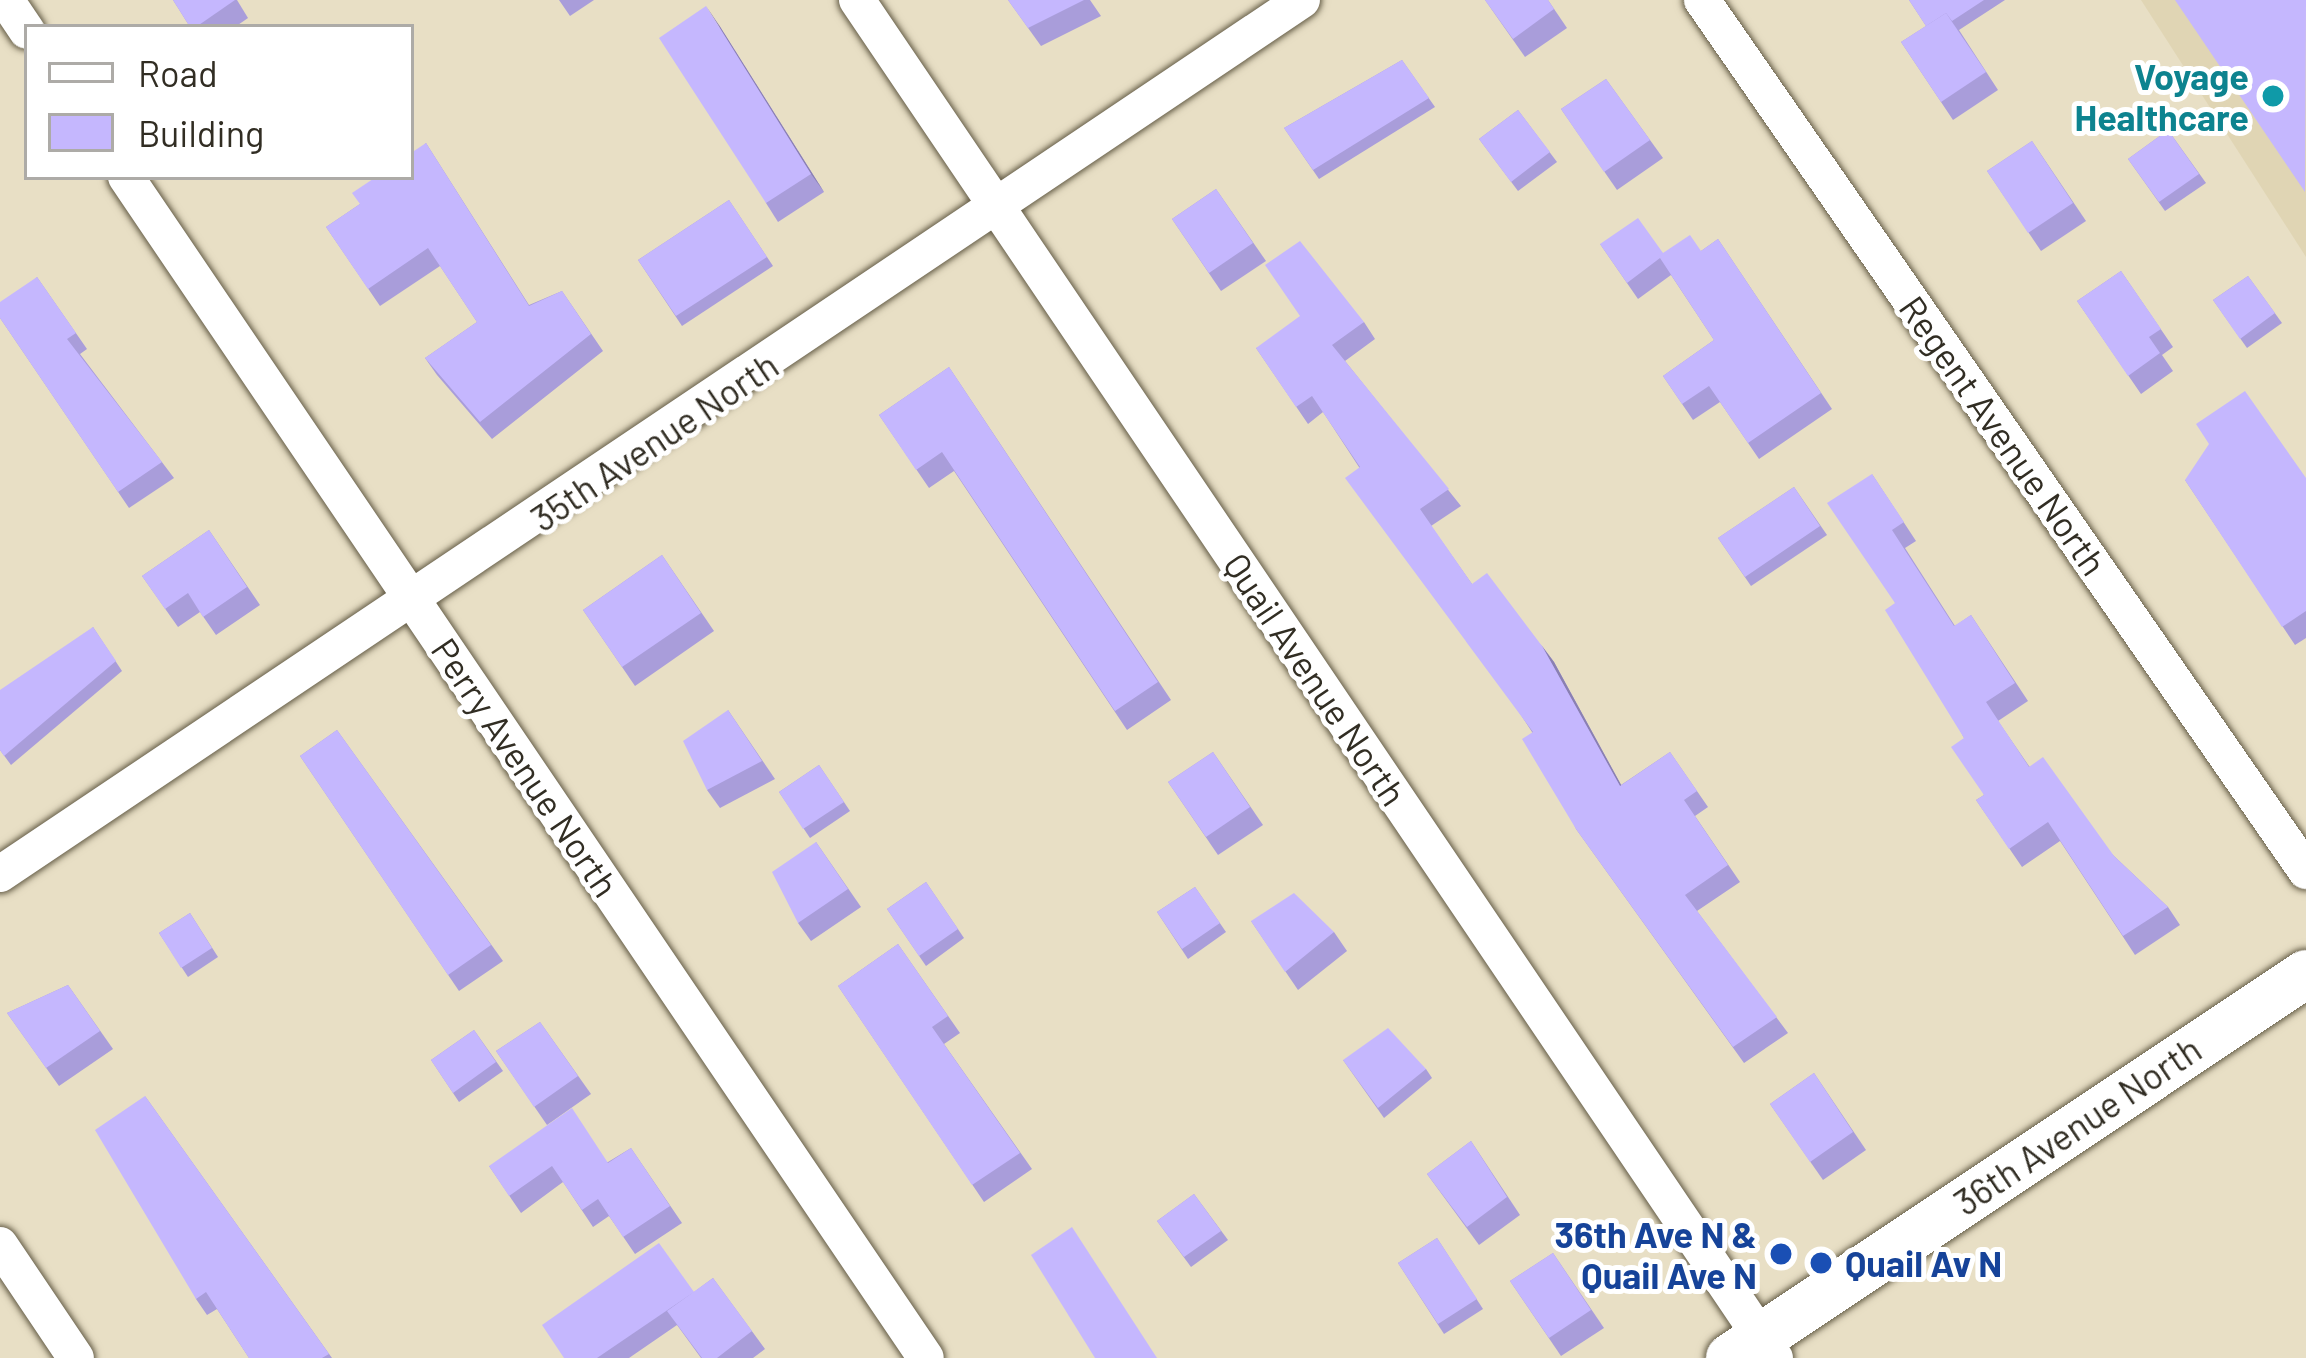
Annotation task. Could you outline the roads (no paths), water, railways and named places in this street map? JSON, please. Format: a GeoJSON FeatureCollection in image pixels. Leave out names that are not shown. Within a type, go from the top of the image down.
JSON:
{"type":"FeatureCollection","features":[{"type":"Feature","properties":{"kind":"street"},"geometry":{"type":"LineString","coordinates":[[6,0],[24,27]]}},
{"type":"Feature","properties":{"kind":"street","name":"Quail Avenue North"},"geometry":{"type":"LineString","coordinates":[[857,0],[1755,1351]]}},
{"type":"Feature","properties":{"kind":"street","name":"35th Avenue North"},"geometry":{"type":"LineString","coordinates":[[0,874],[414,602],[1302,0]]}},
{"type":"Feature","properties":{"kind":"street","name":"Regent Avenue North"},"geometry":{"type":"LineString","coordinates":[[1702,0],[2306,871]]}},
{"type":"Feature","properties":{"kind":"street","name":"Perry Avenue North"},"geometry":{"type":"LineString","coordinates":[[128,180],[926,1358]]}},
{"type":"Feature","properties":{"kind":"street","name":"36th Avenue North"},"geometry":{"type":"LineString","coordinates":[[1755,1351],[2306,974]]}},
{"type":"Feature","properties":{"kind":"street"},"geometry":{"type":"LineString","coordinates":[[0,1245],[76,1358]]}},
{"type":"Feature","properties":{"kind":"place","name":"Voyage Healthcare"},"geometry":{"type":"Point","coordinates":[2273,96]}},
{"type":"Feature","properties":{"kind":"place","name":"36th Ave N & Quail Ave N"},"geometry":{"type":"Point","coordinates":[1781,1254]}},
{"type":"Feature","properties":{"kind":"place","name":"Quail Av N"},"geometry":{"type":"Point","coordinates":[1821,1263]}}]}
